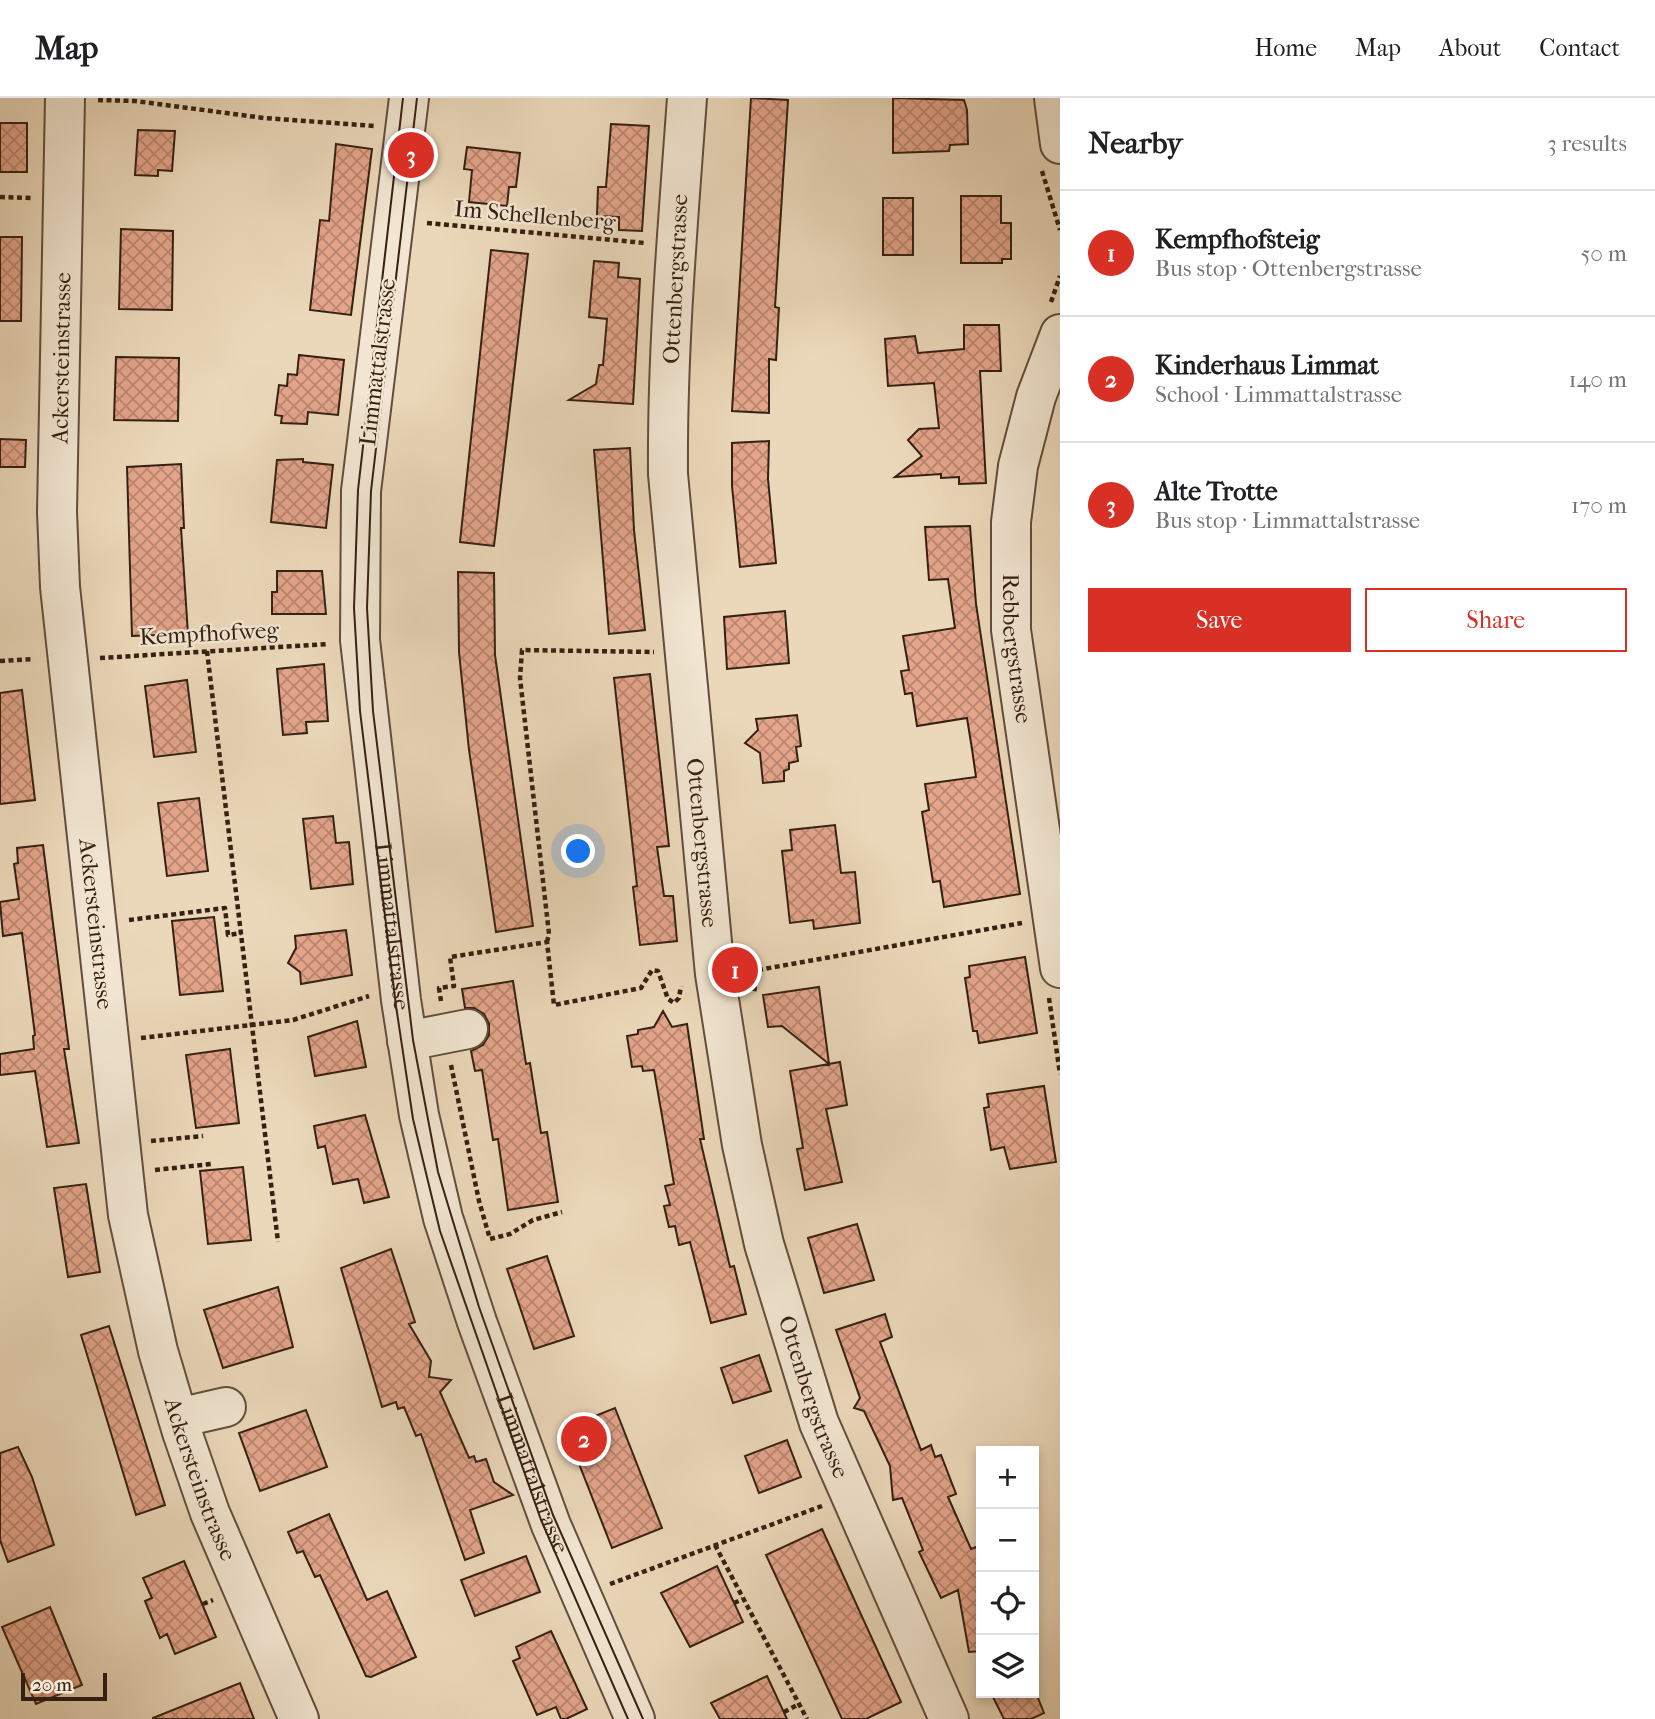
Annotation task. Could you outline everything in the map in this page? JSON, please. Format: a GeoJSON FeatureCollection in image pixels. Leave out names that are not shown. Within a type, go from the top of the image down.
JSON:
{"type":"FeatureCollection","features":[{"type":"Feature","properties":{"kind":"street","name":"Limmattalstrasse"},"geometry":{"type":"LineString","coordinates":[[410,98],[361,491],[360,640],[407,1041],[419,1115],[443,1218],[477,1322],[561,1549],[635,1719]]}},
{"type":"Feature","properties":{"kind":"street","name":"Ottenbergstrasse"},"geometry":{"type":"LineString","coordinates":[[687,98],[676,246],[668,474],[715,974],[742,1145],[764,1244],[819,1423],[950,1719]]}},
{"type":"Feature","properties":{"kind":"street"},"geometry":{"type":"LineString","coordinates":[[1054,98],[1060,144]]}},
{"type":"Feature","properties":{"kind":"street","name":"Ackersteinstrasse"},"geometry":{"type":"LineString","coordinates":[[81,99],[57,513],[65,660],[128,1214],[159,1351],[210,1513],[299,1719]]}},
{"type":"Feature","properties":{"kind":"street","name":"Rebbergstrasse"},"geometry":{"type":"LineString","coordinates":[[1060,334],[1036,397],[1018,466],[1011,522],[1011,630],[1060,968]]}},
{"type":"Feature","properties":{"kind":"street"},"geometry":{"type":"LineString","coordinates":[[407,1041],[457,1031]]}},
{"type":"Feature","properties":{"kind":"street"},"geometry":{"type":"LineString","coordinates":[[178,1418],[226,1406]]}},
{"type":"Feature","properties":{"kind":"path"},"geometry":{"type":"LineString","coordinates":[[81,99],[135,101],[264,118],[380,126]]}},
{"type":"Feature","properties":{"kind":"path"},"geometry":{"type":"LineString","coordinates":[[0,197],[33,198]]}},
{"type":"Feature","properties":{"kind":"path","name":"Im Schellenberg"},"geometry":{"type":"LineString","coordinates":[[426,223],[655,244]]}},
{"type":"Feature","properties":{"kind":"path","name":"Kempfhofweg"},"geometry":{"type":"LineString","coordinates":[[97,658],[337,643]]}},
{"type":"Feature","properties":{"kind":"path"},"geometry":{"type":"LineString","coordinates":[[662,652],[522,650],[520,678],[550,934],[547,942],[554,1005],[641,988],[652,970],[658,971],[668,999],[674,1003],[679,998],[681,984]]}},
{"type":"Feature","properties":{"kind":"path"},"geometry":{"type":"LineString","coordinates":[[207,651],[278,1242]]}},
{"type":"Feature","properties":{"kind":"path"},"geometry":{"type":"LineString","coordinates":[[0,661],[40,659]]}},
{"type":"Feature","properties":{"kind":"path"},"geometry":{"type":"LineString","coordinates":[[122,921],[225,908],[228,934],[241,933]]}},
{"type":"Feature","properties":{"kind":"path"},"geometry":{"type":"LineString","coordinates":[[743,944],[758,970],[1025,923]]}},
{"type":"Feature","properties":{"kind":"path"},"geometry":{"type":"LineString","coordinates":[[547,942],[450,957],[454,986],[439,988],[457,1031],[476,1188],[490,1239],[510,1234],[533,1220],[562,1212]]}},
{"type":"Feature","properties":{"kind":"path"},"geometry":{"type":"LineString","coordinates":[[135,1039],[293,1020],[382,992]]}},
{"type":"Feature","properties":{"kind":"path"},"geometry":{"type":"LineString","coordinates":[[137,1142],[203,1136]]}},
{"type":"Feature","properties":{"kind":"path"},"geometry":{"type":"LineString","coordinates":[[152,1171],[211,1164]]}},
{"type":"Feature","properties":{"kind":"path"},"geometry":{"type":"LineString","coordinates":[[612,1596],[606,1585],[829,1504]]}},
{"type":"Feature","properties":{"kind":"path"},"geometry":{"type":"LineString","coordinates":[[715,1545],[807,1719]]}},
{"type":"Feature","properties":{"kind":"path"},"geometry":{"type":"LineString","coordinates":[[734,1603],[743,1599]]}},
{"type":"Feature","properties":{"kind":"path"},"geometry":{"type":"LineString","coordinates":[[784,1712],[799,1704]]}},
{"type":"Feature","properties":{"kind":"building"},"geometry":{"type":"Polygon","coordinates":[[[751,98],[788,100],[775,307],[779,308],[776,360],[769,359],[769,413],[732,411],[751,98]]]}},
{"type":"Feature","properties":{"kind":"building"},"geometry":{"type":"Polygon","coordinates":[[[893,98],[964,100],[968,144],[950,145],[949,151],[893,153],[893,98]]]}},
{"type":"Feature","properties":{"kind":"building"},"geometry":{"type":"Polygon","coordinates":[[[0,123],[27,123],[27,172],[0,172],[0,123]]]}},
{"type":"Feature","properties":{"kind":"building"},"geometry":{"type":"Polygon","coordinates":[[[611,124],[649,126],[642,231],[619,230],[619,217],[597,216],[598,187],[606,187],[611,124]]]}},
{"type":"Feature","properties":{"kind":"building"},"geometry":{"type":"Polygon","coordinates":[[[138,130],[175,131],[172,171],[158,170],[158,176],[135,175],[138,130]]]}},
{"type":"Feature","properties":{"kind":"building"},"geometry":{"type":"Polygon","coordinates":[[[336,144],[372,149],[351,315],[310,310],[320,220],[329,221],[336,144]]]}},
{"type":"Feature","properties":{"kind":"building"},"geometry":{"type":"Polygon","coordinates":[[[467,147],[520,153],[516,187],[509,187],[507,206],[469,202],[472,170],[464,169],[467,147]]]}},
{"type":"Feature","properties":{"kind":"building"},"geometry":{"type":"Polygon","coordinates":[[[961,196],[1001,196],[1001,223],[1011,223],[1011,259],[1002,259],[1002,263],[961,263],[961,196]]]}},
{"type":"Feature","properties":{"kind":"building"},"geometry":{"type":"Polygon","coordinates":[[[883,198],[913,198],[913,255],[883,255],[883,198]]]}},
{"type":"Feature","properties":{"kind":"building"},"geometry":{"type":"Polygon","coordinates":[[[121,229],[173,231],[172,310],[119,309],[121,229]]]}},
{"type":"Feature","properties":{"kind":"building"},"geometry":{"type":"Polygon","coordinates":[[[0,237],[22,237],[21,321],[0,321],[0,237]]]}},
{"type":"Feature","properties":{"kind":"building"},"geometry":{"type":"Polygon","coordinates":[[[491,250],[528,254],[494,546],[460,542],[491,250]]]}},
{"type":"Feature","properties":{"kind":"building"},"geometry":{"type":"Polygon","coordinates":[[[594,261],[619,263],[618,277],[640,279],[633,404],[569,400],[596,384],[599,365],[603,365],[607,319],[589,317],[594,261]]]}},
{"type":"Feature","properties":{"kind":"building"},"geometry":{"type":"Polygon","coordinates":[[[964,325],[999,325],[1001,371],[980,371],[986,483],[959,484],[959,477],[941,478],[941,474],[895,477],[922,456],[908,440],[919,429],[939,428],[934,383],[888,386],[885,339],[915,336],[918,353],[964,349],[964,325]]]}},
{"type":"Feature","properties":{"kind":"building"},"geometry":{"type":"Polygon","coordinates":[[[299,355],[344,360],[338,415],[308,412],[307,424],[281,423],[282,416],[275,415],[279,385],[287,386],[288,374],[297,375],[299,355]]]}},
{"type":"Feature","properties":{"kind":"building"},"geometry":{"type":"Polygon","coordinates":[[[116,357],[179,358],[178,421],[114,420],[116,357]]]}},
{"type":"Feature","properties":{"kind":"building"},"geometry":{"type":"Polygon","coordinates":[[[0,439],[26,440],[25,467],[0,467],[0,439]]]}},
{"type":"Feature","properties":{"kind":"building"},"geometry":{"type":"Polygon","coordinates":[[[769,441],[768,479],[776,563],[740,567],[732,486],[732,443],[769,441]]]}},
{"type":"Feature","properties":{"kind":"building"},"geometry":{"type":"Polygon","coordinates":[[[630,448],[634,530],[645,630],[609,634],[594,450],[630,448]]]}},
{"type":"Feature","properties":{"kind":"building"},"geometry":{"type":"Polygon","coordinates":[[[303,459],[303,462],[333,465],[326,528],[271,522],[277,460],[303,459]]]}},
{"type":"Feature","properties":{"kind":"building"},"geometry":{"type":"Polygon","coordinates":[[[181,464],[184,528],[181,528],[188,634],[132,636],[127,467],[181,464]]]}},
{"type":"Feature","properties":{"kind":"building"},"geometry":{"type":"Polygon","coordinates":[[[970,526],[976,604],[1020,894],[944,907],[940,881],[933,882],[922,812],[929,810],[925,784],[976,777],[972,749],[967,718],[917,726],[912,693],[905,694],[901,671],[909,670],[903,636],[955,628],[948,579],[929,580],[925,527],[970,526]]]}},
{"type":"Feature","properties":{"kind":"building"},"geometry":{"type":"Polygon","coordinates":[[[277,571],[322,571],[326,614],[272,614],[272,592],[277,592],[277,571]]]}},
{"type":"Feature","properties":{"kind":"building"},"geometry":{"type":"Polygon","coordinates":[[[458,572],[494,573],[495,655],[533,926],[496,932],[469,750],[459,652],[458,572]]]}},
{"type":"Feature","properties":{"kind":"building"},"geometry":{"type":"Polygon","coordinates":[[[785,611],[789,663],[727,669],[724,617],[785,611]]]}},
{"type":"Feature","properties":{"kind":"building"},"geometry":{"type":"Polygon","coordinates":[[[324,664],[328,721],[306,722],[307,733],[283,735],[277,669],[324,664]]]}},
{"type":"Feature","properties":{"kind":"building"},"geometry":{"type":"Polygon","coordinates":[[[650,674],[669,846],[657,847],[664,896],[673,896],[677,941],[640,945],[633,887],[637,886],[614,678],[650,674]]]}},
{"type":"Feature","properties":{"kind":"building"},"geometry":{"type":"Polygon","coordinates":[[[187,680],[196,752],[154,757],[145,686],[187,680]]]}},
{"type":"Feature","properties":{"kind":"building"},"geometry":{"type":"Polygon","coordinates":[[[22,690],[35,800],[0,804],[0,693],[22,690]]]}},
{"type":"Feature","properties":{"kind":"building"},"geometry":{"type":"Polygon","coordinates":[[[797,715],[801,746],[796,747],[798,761],[789,763],[789,769],[784,771],[784,781],[763,783],[760,753],[745,743],[758,730],[756,719],[797,715]]]}},
{"type":"Feature","properties":{"kind":"building"},"geometry":{"type":"Polygon","coordinates":[[[199,798],[208,871],[167,876],[158,803],[199,798]]]}},
{"type":"Feature","properties":{"kind":"building"},"geometry":{"type":"Polygon","coordinates":[[[333,816],[336,843],[349,842],[353,884],[311,889],[303,819],[333,816]]]}},
{"type":"Feature","properties":{"kind":"building"},"geometry":{"type":"Polygon","coordinates":[[[835,825],[841,873],[855,872],[860,923],[814,929],[813,920],[790,923],[782,851],[792,850],[790,830],[835,825]]]}},
{"type":"Feature","properties":{"kind":"building"},"geometry":{"type":"Polygon","coordinates":[[[43,845],[69,1049],[64,1049],[79,1143],[47,1147],[35,1071],[0,1075],[0,1054],[34,1049],[35,1035],[22,933],[3,936],[0,902],[19,899],[14,864],[18,863],[17,848],[43,845]]]}},
{"type":"Feature","properties":{"kind":"building"},"geometry":{"type":"Polygon","coordinates":[[[214,917],[223,991],[180,995],[172,921],[214,917]]]}},
{"type":"Feature","properties":{"kind":"building"},"geometry":{"type":"Polygon","coordinates":[[[346,930],[352,975],[301,984],[300,972],[288,963],[296,948],[295,936],[346,930]]]}},
{"type":"Feature","properties":{"kind":"building"},"geometry":{"type":"Polygon","coordinates":[[[1025,957],[1037,1033],[979,1043],[977,1031],[973,1031],[965,978],[970,977],[969,966],[1025,957]]]}},
{"type":"Feature","properties":{"kind":"building"},"geometry":{"type":"Polygon","coordinates":[[[513,981],[526,1064],[530,1063],[541,1133],[547,1132],[558,1202],[508,1210],[498,1139],[493,1140],[482,1070],[475,1071],[471,1051],[483,1045],[489,1035],[489,1024],[484,1014],[474,1008],[465,1008],[462,989],[513,981]]]}},
{"type":"Feature","properties":{"kind":"building"},"geometry":{"type":"Polygon","coordinates":[[[819,987],[829,1064],[782,1026],[768,1027],[763,995],[819,987]]]}},
{"type":"Feature","properties":{"kind":"building"},"geometry":{"type":"Polygon","coordinates":[[[663,1011],[672,1027],[687,1024],[704,1139],[700,1139],[730,1267],[734,1266],[746,1314],[711,1323],[690,1242],[679,1245],[675,1226],[669,1227],[664,1206],[670,1205],[665,1186],[674,1184],[654,1070],[643,1071],[642,1066],[632,1067],[627,1036],[638,1034],[638,1030],[654,1027],[663,1011]]]}},
{"type":"Feature","properties":{"kind":"building"},"geometry":{"type":"Polygon","coordinates":[[[357,1021],[366,1067],[315,1076],[308,1037],[357,1021]]]}},
{"type":"Feature","properties":{"kind":"building"},"geometry":{"type":"Polygon","coordinates":[[[230,1049],[239,1123],[196,1128],[186,1055],[230,1049]]]}},
{"type":"Feature","properties":{"kind":"building"},"geometry":{"type":"Polygon","coordinates":[[[840,1062],[847,1105],[826,1109],[842,1182],[805,1190],[797,1149],[803,1148],[790,1071],[840,1062]]]}},
{"type":"Feature","properties":{"kind":"building"},"geometry":{"type":"Polygon","coordinates":[[[1044,1086],[1056,1162],[1010,1169],[1004,1147],[991,1150],[984,1108],[989,1107],[987,1094],[1044,1086]]]}},
{"type":"Feature","properties":{"kind":"building"},"geometry":{"type":"Polygon","coordinates":[[[365,1115],[389,1197],[364,1203],[358,1179],[333,1184],[325,1146],[318,1148],[314,1126],[365,1115]]]}},
{"type":"Feature","properties":{"kind":"building"},"geometry":{"type":"Polygon","coordinates":[[[243,1167],[251,1240],[208,1244],[200,1171],[243,1167]]]}},
{"type":"Feature","properties":{"kind":"building"},"geometry":{"type":"Polygon","coordinates":[[[86,1184],[100,1272],[68,1277],[54,1188],[86,1184]]]}},
{"type":"Feature","properties":{"kind":"building"},"geometry":{"type":"Polygon","coordinates":[[[857,1224],[874,1280],[824,1293],[808,1238],[857,1224]]]}},
{"type":"Feature","properties":{"kind":"building"},"geometry":{"type":"Polygon","coordinates":[[[391,1249],[415,1322],[409,1324],[431,1361],[429,1377],[451,1380],[440,1392],[469,1458],[474,1456],[476,1462],[486,1459],[494,1482],[513,1495],[470,1510],[484,1553],[465,1560],[421,1434],[416,1436],[404,1407],[398,1409],[396,1402],[382,1407],[341,1268],[391,1249]]]}},
{"type":"Feature","properties":{"kind":"building"},"geometry":{"type":"Polygon","coordinates":[[[547,1256],[574,1336],[534,1349],[507,1269],[547,1256]]]}},
{"type":"Feature","properties":{"kind":"building"},"geometry":{"type":"Polygon","coordinates":[[[278,1287],[293,1347],[223,1368],[204,1310],[278,1287]]]}},
{"type":"Feature","properties":{"kind":"building"},"geometry":{"type":"Polygon","coordinates":[[[885,1314],[892,1337],[880,1342],[921,1450],[931,1445],[935,1457],[941,1455],[956,1494],[948,1497],[971,1549],[976,1547],[976,1651],[969,1652],[958,1590],[941,1598],[919,1552],[923,1550],[902,1498],[893,1500],[890,1466],[864,1411],[854,1408],[860,1398],[836,1330],[885,1314]]]}},
{"type":"Feature","properties":{"kind":"building"},"geometry":{"type":"Polygon","coordinates":[[[109,1326],[165,1505],[136,1515],[81,1335],[109,1326]]]}},
{"type":"Feature","properties":{"kind":"building"},"geometry":{"type":"Polygon","coordinates":[[[759,1355],[771,1391],[733,1403],[721,1368],[759,1355]]]}},
{"type":"Feature","properties":{"kind":"building"},"geometry":{"type":"Polygon","coordinates":[[[615,1408],[662,1528],[612,1548],[565,1428],[615,1408]]]}},
{"type":"Feature","properties":{"kind":"building"},"geometry":{"type":"Polygon","coordinates":[[[306,1410],[327,1467],[260,1491],[239,1433],[306,1410]]]}},
{"type":"Feature","properties":{"kind":"building"},"geometry":{"type":"Polygon","coordinates":[[[787,1440],[801,1477],[759,1493],[745,1456],[787,1440]]]}},
{"type":"Feature","properties":{"kind":"building"},"geometry":{"type":"Polygon","coordinates":[[[18,1447],[32,1477],[54,1545],[8,1562],[0,1540],[0,1453],[18,1447]]]}},
{"type":"Feature","properties":{"kind":"building"},"geometry":{"type":"Polygon","coordinates":[[[329,1514],[367,1600],[387,1591],[416,1657],[371,1677],[366,1676],[320,1575],[315,1577],[303,1551],[297,1553],[288,1532],[329,1514]]]}},
{"type":"Feature","properties":{"kind":"building"},"geometry":{"type":"Polygon","coordinates":[[[822,1529],[901,1702],[866,1719],[842,1719],[766,1555],[822,1529]]]}},
{"type":"Feature","properties":{"kind":"building"},"geometry":{"type":"Polygon","coordinates":[[[526,1556],[540,1592],[475,1616],[461,1580],[526,1556]]]}},
{"type":"Feature","properties":{"kind":"building"},"geometry":{"type":"Polygon","coordinates":[[[184,1561],[216,1637],[175,1654],[167,1634],[160,1638],[145,1601],[152,1598],[143,1578],[184,1561]]]}},
{"type":"Feature","properties":{"kind":"building"},"geometry":{"type":"Polygon","coordinates":[[[717,1566],[743,1622],[690,1647],[661,1593],[717,1566]]]}},
{"type":"Feature","properties":{"kind":"building"},"geometry":{"type":"Polygon","coordinates":[[[50,1607],[82,1685],[36,1704],[2,1627],[50,1607]]]}},
{"type":"Feature","properties":{"kind":"building"},"geometry":{"type":"Polygon","coordinates":[[[551,1631],[587,1709],[566,1719],[561,1719],[556,1707],[537,1715],[513,1661],[520,1658],[516,1647],[551,1631]]]}},
{"type":"Feature","properties":{"kind":"building"},"geometry":{"type":"Polygon","coordinates":[[[767,1676],[787,1719],[720,1719],[711,1703],[767,1676]]]}},
{"type":"Feature","properties":{"kind":"building"},"geometry":{"type":"Polygon","coordinates":[[[240,1683],[254,1719],[153,1719],[153,1718],[240,1683]]]}},
{"type":"Feature","properties":{"kind":"building"},"geometry":{"type":"Polygon","coordinates":[[[994,1698],[1038,1698],[1044,1713],[1031,1719],[1004,1719],[994,1698]]]}},
{"type":"Feature","properties":{"kind":"tram line"},"geometry":{"type":"LineString","coordinates":[[403,98],[358,490],[354,608],[360,711],[396,1006],[413,1119],[440,1231],[541,1520],[628,1719]]}},
{"type":"Feature","properties":{"kind":"tram line"},"geometry":{"type":"LineString","coordinates":[[417,98],[371,491],[367,608],[373,711],[413,1040],[438,1172],[479,1307],[553,1515],[643,1719]]}},
{"type":"Feature","properties":{"kind":"place","name":"Alte Trotte"},"geometry":{"type":"Point","coordinates":[411,155]}},
{"type":"Feature","properties":{"kind":"place","name":"Kempfhofsteig"},"geometry":{"type":"Point","coordinates":[735,970]}},
{"type":"Feature","properties":{"kind":"place","name":"Kinderhaus Limmat"},"geometry":{"type":"Point","coordinates":[584,1439]}}]}
